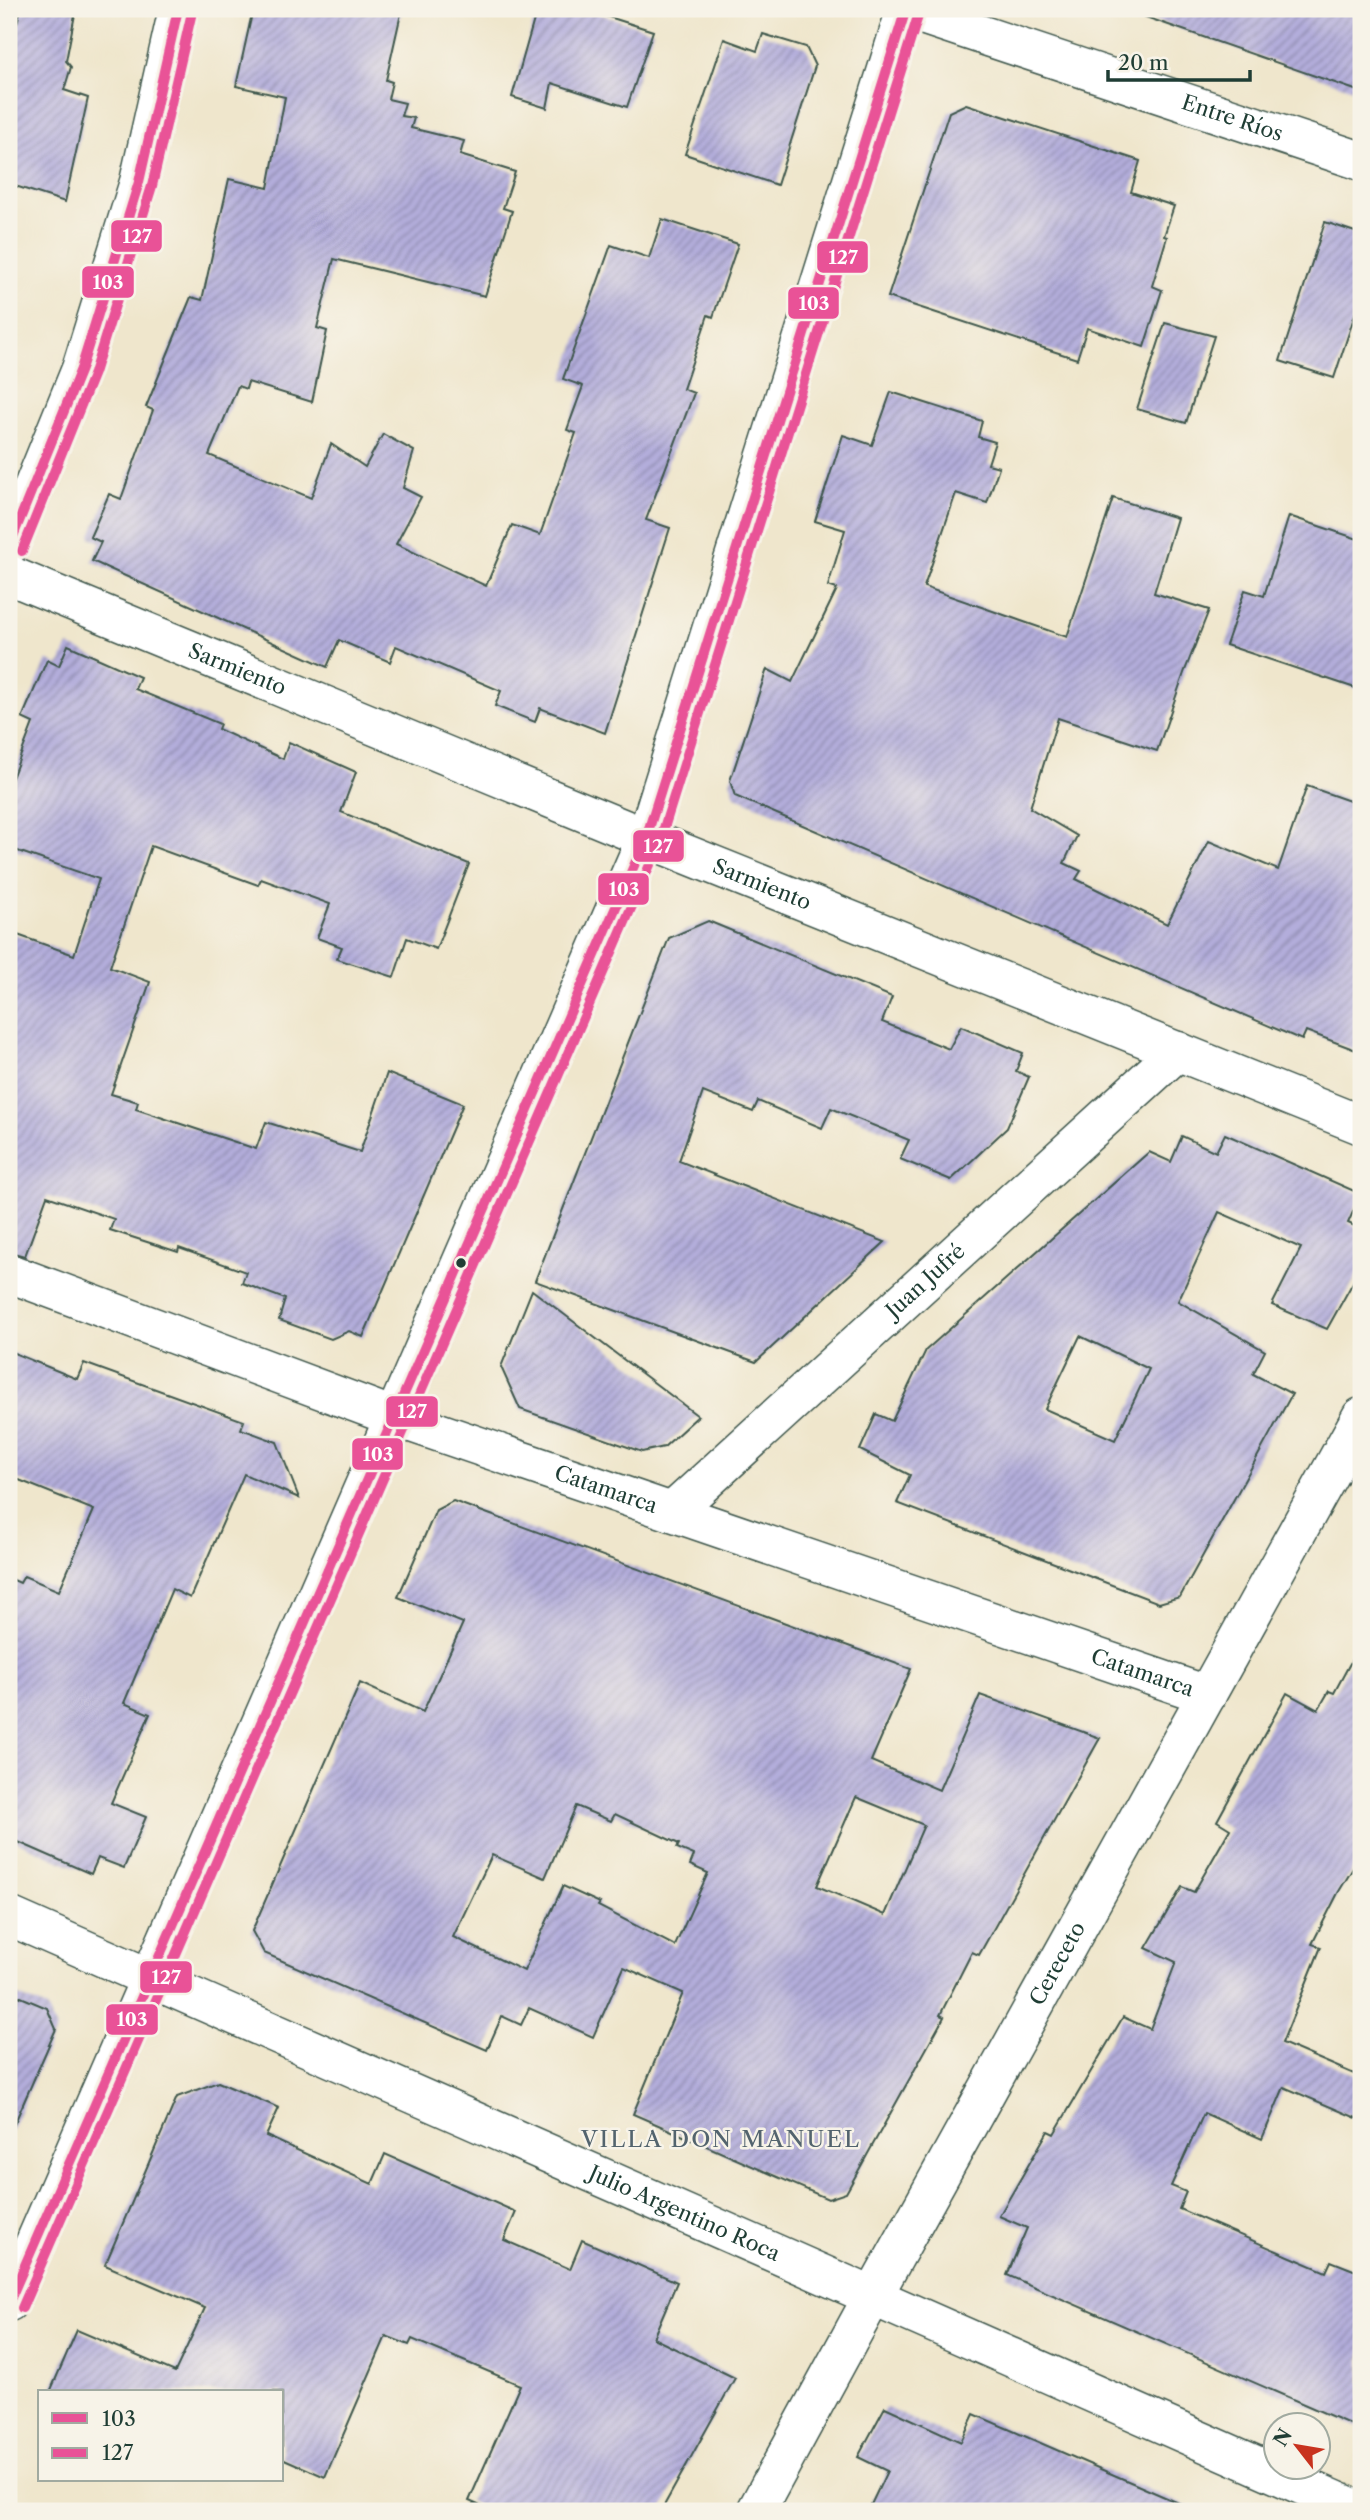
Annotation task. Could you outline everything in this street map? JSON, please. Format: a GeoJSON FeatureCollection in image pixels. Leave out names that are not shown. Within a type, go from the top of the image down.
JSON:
{"type":"FeatureCollection","features":[{"type":"Feature","properties":{"kind":"street"},"geometry":{"type":"LineString","coordinates":[[9,546],[90,342],[139,182],[178,9]]}},
{"type":"Feature","properties":{"kind":"street"},"geometry":{"type":"LineString","coordinates":[[9,2302],[646,838],[905,9]]}},
{"type":"Feature","properties":{"kind":"street","name":"Entre Ríos"},"geometry":{"type":"LineString","coordinates":[[905,9],[1361,161]]}},
{"type":"Feature","properties":{"kind":"street","name":"Sarmiento"},"geometry":{"type":"LineString","coordinates":[[9,575],[646,838],[1361,1125]]}},
{"type":"Feature","properties":{"kind":"street","name":"Juan Jufré"},"geometry":{"type":"LineString","coordinates":[[673,1512],[1178,1051]]}},
{"type":"Feature","properties":{"kind":"street","name":"Catamarca"},"geometry":{"type":"LineString","coordinates":[[9,1273],[394,1418],[1207,1695]]}},
{"type":"Feature","properties":{"kind":"street","name":"Cereceto"},"geometry":{"type":"LineString","coordinates":[[756,2511],[1361,1417]]}},
{"type":"Feature","properties":{"kind":"street","name":"Julio Argentino Roca"},"geometry":{"type":"LineString","coordinates":[[9,1916],[1360,2511]]}},
{"type":"Feature","properties":{"kind":"building"},"geometry":{"type":"Polygon","coordinates":[[[21,9],[76,9],[66,61],[71,67],[64,90],[88,98],[65,202],[9,184],[9,49],[21,9]]]}},
{"type":"Feature","properties":{"kind":"building"},"geometry":{"type":"Polygon","coordinates":[[[253,9],[402,9],[386,80],[392,82],[388,99],[405,103],[401,116],[414,118],[411,128],[464,141],[460,155],[515,172],[503,208],[512,211],[485,296],[334,259],[317,328],[327,331],[312,402],[248,382],[246,389],[238,386],[209,455],[311,498],[331,444],[365,467],[383,434],[414,451],[403,488],[421,497],[396,544],[486,586],[512,525],[540,535],[576,433],[567,430],[583,386],[563,379],[611,245],[649,258],[662,219],[738,244],[713,317],[708,315],[683,389],[694,393],[646,520],[670,528],[605,733],[540,708],[535,722],[495,706],[501,691],[396,646],[390,662],[339,640],[327,667],[92,561],[101,542],[90,537],[109,494],[121,499],[153,410],[146,407],[191,297],[202,300],[229,179],[268,188],[285,97],[236,86],[253,9]]]}},
{"type":"Feature","properties":{"kind":"building"},"geometry":{"type":"Polygon","coordinates":[[[537,9],[584,9],[653,31],[627,107],[552,83],[547,108],[512,97],[537,9]]]}},
{"type":"Feature","properties":{"kind":"building"},"geometry":{"type":"Polygon","coordinates":[[[1141,9],[1361,9],[1361,92],[1140,15],[1141,9]]]}},
{"type":"Feature","properties":{"kind":"building"},"geometry":{"type":"Polygon","coordinates":[[[763,34],[806,47],[815,66],[777,185],[685,154],[724,39],[757,51],[763,34]]]}},
{"type":"Feature","properties":{"kind":"building"},"geometry":{"type":"Polygon","coordinates":[[[966,104],[1140,161],[1131,192],[1174,206],[1152,286],[1162,290],[1144,347],[1087,328],[1077,359],[888,297],[949,112],[966,104]]]}},
{"type":"Feature","properties":{"kind":"building"},"geometry":{"type":"Polygon","coordinates":[[[1325,222],[1361,234],[1361,296],[1334,378],[1280,361],[1325,222]]]}},
{"type":"Feature","properties":{"kind":"building"},"geometry":{"type":"Polygon","coordinates":[[[1165,323],[1214,336],[1186,423],[1137,409],[1165,323]]]}},
{"type":"Feature","properties":{"kind":"building"},"geometry":{"type":"Polygon","coordinates":[[[891,392],[982,421],[978,437],[995,442],[988,464],[999,467],[987,503],[956,493],[924,587],[1067,637],[1113,498],[1177,518],[1154,593],[1209,610],[1157,751],[1058,718],[1030,808],[1077,836],[1064,863],[1081,871],[1076,879],[1167,924],[1209,841],[1278,870],[1307,786],[1361,805],[1361,1052],[1306,1031],[1302,1040],[735,796],[730,781],[767,669],[792,682],[837,589],[828,586],[845,530],[815,521],[843,435],[872,445],[891,392]]]}},
{"type":"Feature","properties":{"kind":"building"},"geometry":{"type":"Polygon","coordinates":[[[1289,516],[1361,540],[1361,690],[1226,645],[1245,590],[1264,596],[1289,516]]]}},
{"type":"Feature","properties":{"kind":"building"},"geometry":{"type":"Polygon","coordinates":[[[68,645],[140,677],[135,689],[220,724],[218,729],[283,759],[289,742],[356,772],[341,812],[469,864],[436,949],[407,938],[394,977],[337,959],[342,947],[317,938],[330,904],[261,879],[258,885],[151,846],[110,967],[150,982],[111,1094],[138,1102],[136,1109],[256,1149],[266,1122],[360,1152],[387,1073],[463,1104],[363,1337],[349,1331],[331,1339],[279,1320],[285,1299],[242,1283],[246,1272],[179,1248],[178,1252],[110,1230],[114,1219],[47,1196],[25,1256],[9,1252],[9,932],[74,955],[99,879],[9,848],[9,786],[33,723],[22,718],[47,660],[59,666],[68,645]]]}},
{"type":"Feature","properties":{"kind":"building"},"geometry":{"type":"Polygon","coordinates":[[[708,921],[892,997],[882,1022],[949,1049],[961,1026],[1023,1053],[1016,1071],[1029,1077],[1007,1128],[951,1180],[900,1159],[909,1140],[831,1108],[822,1128],[758,1101],[753,1112],[703,1092],[679,1161],[885,1242],[756,1362],[535,1281],[669,938],[708,921]]]}},
{"type":"Feature","properties":{"kind":"building"},"geometry":{"type":"Polygon","coordinates":[[[1225,1134],[1361,1194],[1348,1223],[1361,1229],[1361,1268],[1327,1329],[1272,1305],[1301,1248],[1219,1212],[1178,1301],[1265,1351],[1253,1374],[1292,1394],[1180,1597],[1159,1603],[897,1503],[910,1475],[860,1450],[876,1414],[892,1421],[926,1350],[1149,1152],[1171,1162],[1182,1136],[1216,1152],[1225,1134]],[[1080,1336],[1045,1409],[1115,1440],[1149,1369],[1080,1336]]]}},
{"type":"Feature","properties":{"kind":"building"},"geometry":{"type":"Polygon","coordinates":[[[532,1290],[698,1416],[664,1447],[642,1452],[520,1409],[501,1367],[532,1290]]]}},
{"type":"Feature","properties":{"kind":"building"},"geometry":{"type":"Polygon","coordinates":[[[9,1351],[77,1379],[84,1363],[244,1421],[241,1429],[277,1442],[299,1498],[244,1474],[190,1598],[172,1589],[124,1703],[150,1714],[111,1803],[146,1817],[124,1868],[98,1858],[91,1874],[9,1838],[9,1578],[20,1583],[24,1576],[59,1591],[94,1510],[9,1476],[9,1351]]]}},
{"type":"Feature","properties":{"kind":"building"},"geometry":{"type":"Polygon","coordinates":[[[453,1501],[911,1669],[871,1761],[939,1790],[980,1695],[1100,1738],[979,1955],[972,1952],[940,2015],[944,2017],[846,2193],[828,2199],[633,2114],[683,1993],[624,1967],[593,2037],[529,2008],[521,2025],[502,2016],[487,2050],[264,1953],[252,1931],[360,1683],[423,1712],[463,1623],[398,1597],[436,1510],[453,1501]],[[856,1797],[817,1886],[885,1915],[924,1825],[856,1797]],[[576,1806],[545,1878],[492,1855],[453,1937],[524,1971],[563,1886],[600,1903],[598,1906],[675,1946],[708,1873],[690,1865],[694,1855],[677,1848],[679,1844],[615,1814],[611,1821],[576,1806]]]}},
{"type":"Feature","properties":{"kind":"building"},"geometry":{"type":"Polygon","coordinates":[[[1361,1643],[1361,1855],[1312,1944],[1321,1947],[1282,2043],[1361,2077],[1361,2120],[1284,2087],[1262,2139],[1204,2113],[1171,2186],[1186,2192],[1179,2209],[1326,2272],[1331,2261],[1361,2273],[1361,2429],[1332,2416],[1332,2412],[1322,2412],[1007,2275],[1027,2228],[999,2216],[1048,2131],[1054,2134],[1123,2017],[1150,2029],[1176,1962],[1146,1948],[1182,1887],[1194,1892],[1230,1829],[1217,1821],[1287,1693],[1318,1710],[1329,1691],[1334,1693],[1361,1643]]]}},
{"type":"Feature","properties":{"kind":"building"},"geometry":{"type":"Polygon","coordinates":[[[9,1992],[47,2008],[56,2029],[9,2136],[9,1992]]]}},
{"type":"Feature","properties":{"kind":"building"},"geometry":{"type":"Polygon","coordinates":[[[218,2082],[279,2108],[266,2136],[372,2184],[385,2154],[516,2212],[504,2240],[570,2269],[582,2240],[677,2282],[653,2338],[735,2378],[661,2511],[492,2511],[469,2501],[520,2385],[412,2339],[409,2345],[386,2336],[325,2477],[284,2459],[284,2390],[51,2390],[77,2330],[175,2372],[205,2308],[105,2265],[177,2097],[218,2082]]]}},
{"type":"Feature","properties":{"kind":"building"},"geometry":{"type":"Polygon","coordinates":[[[885,2407],[961,2442],[974,2414],[1197,2511],[868,2511],[887,2471],[858,2457],[885,2407]]]}},
{"type":"Feature","properties":{"kind":"transit line","name":"103"},"geometry":{"type":"LineString","coordinates":[[9,546],[81,369],[139,182],[178,9]]}},
{"type":"Feature","properties":{"kind":"transit line","name":"103"},"geometry":{"type":"LineString","coordinates":[[9,2302],[646,838],[906,9]]}},
{"type":"Feature","properties":{"kind":"transit line","name":"127"},"geometry":{"type":"LineString","coordinates":[[22,551],[94,373],[152,186],[192,12]]}},
{"type":"Feature","properties":{"kind":"transit line","name":"127"},"geometry":{"type":"LineString","coordinates":[[22,2308],[659,844],[919,13]]}},
{"type":"Feature","properties":{"kind":"district","name":"VILLA DON MANUEL"},"geometry":{"type":"Point","coordinates":[721,2139]}}]}
